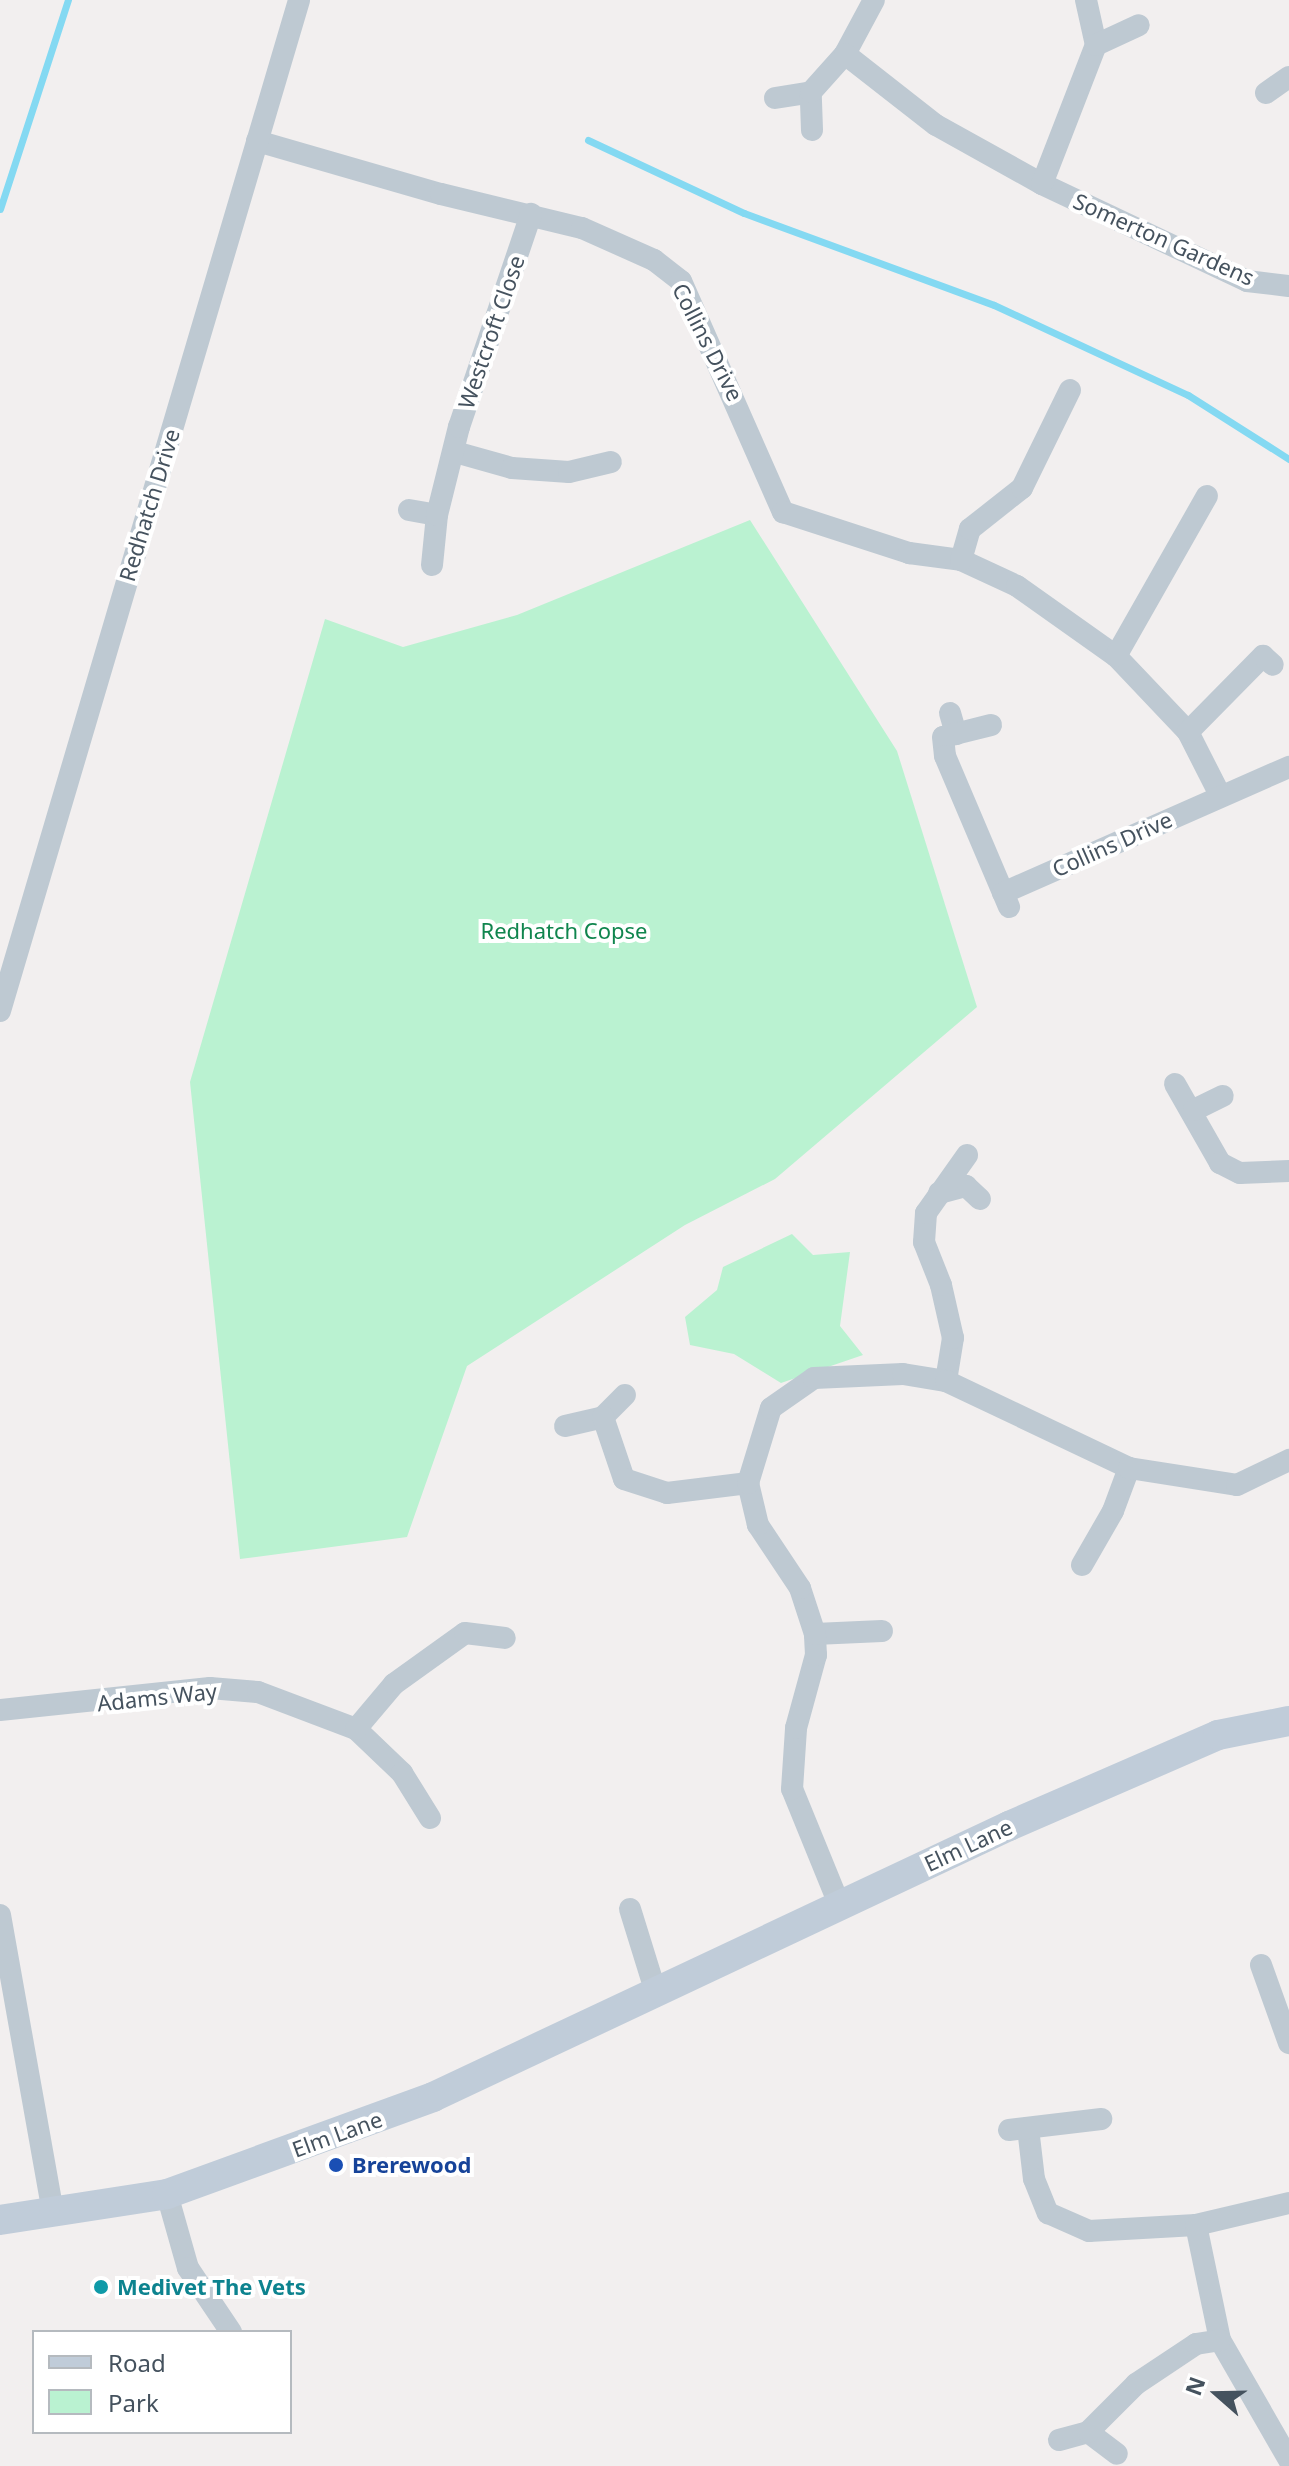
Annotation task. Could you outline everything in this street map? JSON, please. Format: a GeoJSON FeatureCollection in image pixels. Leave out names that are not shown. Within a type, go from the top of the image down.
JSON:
{"type":"FeatureCollection","features":[{"type":"Feature","properties":{"kind":"street","name":"Redhatch Drive"},"geometry":{"type":"LineString","coordinates":[[0,1011],[299,0]]}},
{"type":"Feature","properties":{"kind":"street"},"geometry":{"type":"LineString","coordinates":[[775,98],[811,92],[845,54],[874,0]]}},
{"type":"Feature","properties":{"kind":"street"},"geometry":{"type":"LineString","coordinates":[[1042,184],[1096,45],[1086,0]]}},
{"type":"Feature","properties":{"kind":"street"},"geometry":{"type":"LineString","coordinates":[[1096,45],[1139,25]]}},
{"type":"Feature","properties":{"kind":"street","name":"Somerton Gardens"},"geometry":{"type":"LineString","coordinates":[[845,54],[936,125],[1042,184],[1247,281],[1289,286]]}},
{"type":"Feature","properties":{"kind":"street"},"geometry":{"type":"LineString","coordinates":[[1266,93],[1289,77]]}},
{"type":"Feature","properties":{"kind":"street"},"geometry":{"type":"LineString","coordinates":[[811,92],[812,130]]}},
{"type":"Feature","properties":{"kind":"street","name":"Collins Drive"},"geometry":{"type":"LineString","coordinates":[[257,141],[441,194],[582,228],[654,260],[681,281],[783,512],[909,553],[961,560],[1017,586],[1116,656],[1188,732],[1220,795]]}},
{"type":"Feature","properties":{"kind":"street","name":"Westcroft Close"},"geometry":{"type":"LineString","coordinates":[[432,565],[437,515],[459,427],[531,214]]}},
{"type":"Feature","properties":{"kind":"street"},"geometry":{"type":"LineString","coordinates":[[961,560],[970,529],[1022,488],[1070,390]]}},
{"type":"Feature","properties":{"kind":"street"},"geometry":{"type":"LineString","coordinates":[[455,452],[541,470],[569,472],[611,462]]}},
{"type":"Feature","properties":{"kind":"street"},"geometry":{"type":"LineString","coordinates":[[1116,656],[1205,507]]}},
{"type":"Feature","properties":{"kind":"street"},"geometry":{"type":"LineString","coordinates":[[409,510],[437,515]]}},
{"type":"Feature","properties":{"kind":"street"},"geometry":{"type":"LineString","coordinates":[[1188,732],[1263,656],[1273,665]]}},
{"type":"Feature","properties":{"kind":"street","name":"Collins Drive"},"geometry":{"type":"LineString","coordinates":[[991,725],[953,723],[943,737],[945,756],[1006,900],[1220,795],[1289,767]]}},
{"type":"Feature","properties":{"kind":"street"},"geometry":{"type":"LineString","coordinates":[[1175,1084],[1194,1110],[1220,1163],[1240,1173],[1289,1171]]}},
{"type":"Feature","properties":{"kind":"street"},"geometry":{"type":"LineString","coordinates":[[1194,1110],[1223,1096]]}},
{"type":"Feature","properties":{"kind":"street"},"geometry":{"type":"LineString","coordinates":[[946,1381],[953,1338],[941,1285],[924,1242],[926,1213],[967,1155]]}},
{"type":"Feature","properties":{"kind":"street"},"geometry":{"type":"LineString","coordinates":[[939,1193],[966,1186],[980,1199]]}},
{"type":"Feature","properties":{"kind":"street"},"geometry":{"type":"LineString","coordinates":[[839,1904],[792,1789],[796,1728],[816,1655],[815,1634],[800,1588],[758,1525],[748,1483],[771,1408],[814,1378],[903,1374],[946,1381],[1129,1468],[1237,1485],[1289,1460]]}},
{"type":"Feature","properties":{"kind":"street"},"geometry":{"type":"LineString","coordinates":[[565,1426],[603,1417],[625,1395]]}},
{"type":"Feature","properties":{"kind":"street"},"geometry":{"type":"LineString","coordinates":[[603,1417],[624,1479],[667,1493],[748,1483]]}},
{"type":"Feature","properties":{"kind":"street"},"geometry":{"type":"LineString","coordinates":[[1082,1565],[1113,1511],[1129,1468]]}},
{"type":"Feature","properties":{"kind":"street"},"geometry":{"type":"LineString","coordinates":[[815,1634],[882,1631]]}},
{"type":"Feature","properties":{"kind":"street"},"geometry":{"type":"LineString","coordinates":[[356,1729],[394,1684],[465,1633],[505,1638]]}},
{"type":"Feature","properties":{"kind":"street","name":"Adams Way"},"geometry":{"type":"LineString","coordinates":[[0,1710],[210,1688],[258,1692],[356,1729],[402,1773],[430,1818]]}},
{"type":"Feature","properties":{"kind":"street","name":"Elm Lane"},"geometry":{"type":"LineString","coordinates":[[0,2220],[167,2194],[472,2082],[839,1904],[1218,1735],[1289,1721]]}},
{"type":"Feature","properties":{"kind":"street"},"geometry":{"type":"LineString","coordinates":[[630,1909],[656,1993]]}},
{"type":"Feature","properties":{"kind":"street"},"geometry":{"type":"LineString","coordinates":[[0,1915],[53,2214]]}},
{"type":"Feature","properties":{"kind":"street"},"geometry":{"type":"LineString","coordinates":[[1261,1965],[1289,2043]]}},
{"type":"Feature","properties":{"kind":"street"},"geometry":{"type":"LineString","coordinates":[[1101,2119],[1018,2129],[1048,2213],[1089,2231],[1196,2225],[1289,2203]]}},
{"type":"Feature","properties":{"kind":"street"},"geometry":{"type":"LineString","coordinates":[[167,2194],[188,2268],[230,2330]]}},
{"type":"Feature","properties":{"kind":"street"},"geometry":{"type":"LineString","coordinates":[[1196,2225],[1220,2340],[1289,2460]]}},
{"type":"Feature","properties":{"kind":"street"},"geometry":{"type":"LineString","coordinates":[[1059,2440],[1088,2432],[1136,2384],[1196,2344],[1220,2340]]}},
{"type":"Feature","properties":{"kind":"street"},"geometry":{"type":"LineString","coordinates":[[1088,2432],[1117,2454]]}},
{"type":"Feature","properties":{"kind":"green space","name":"Redhatch Copse"},"geometry":{"type":"Polygon","coordinates":[[[750,520],[897,751],[977,1007],[775,1179],[685,1225],[467,1366],[407,1537],[240,1559],[190,1082],[325,619],[403,647],[517,615],[750,520]]]}},
{"type":"Feature","properties":{"kind":"green space"},"geometry":{"type":"Polygon","coordinates":[[[792,1234],[813,1255],[850,1252],[840,1326],[863,1355],[781,1383],[734,1354],[690,1345],[685,1317],[717,1290],[723,1267],[792,1234]]]}},
{"type":"Feature","properties":{"kind":"waterway"},"geometry":{"type":"LineString","coordinates":[[0,209],[68,0]]}},
{"type":"Feature","properties":{"kind":"waterway"},"geometry":{"type":"LineString","coordinates":[[588,140],[744,213],[994,305],[1188,395],[1289,459]]}},
{"type":"Feature","properties":{"kind":"place","name":"Brerewood"},"geometry":{"type":"Point","coordinates":[336,2165]}},
{"type":"Feature","properties":{"kind":"place","name":"Medivet The Vets"},"geometry":{"type":"Point","coordinates":[101,2287]}}]}
